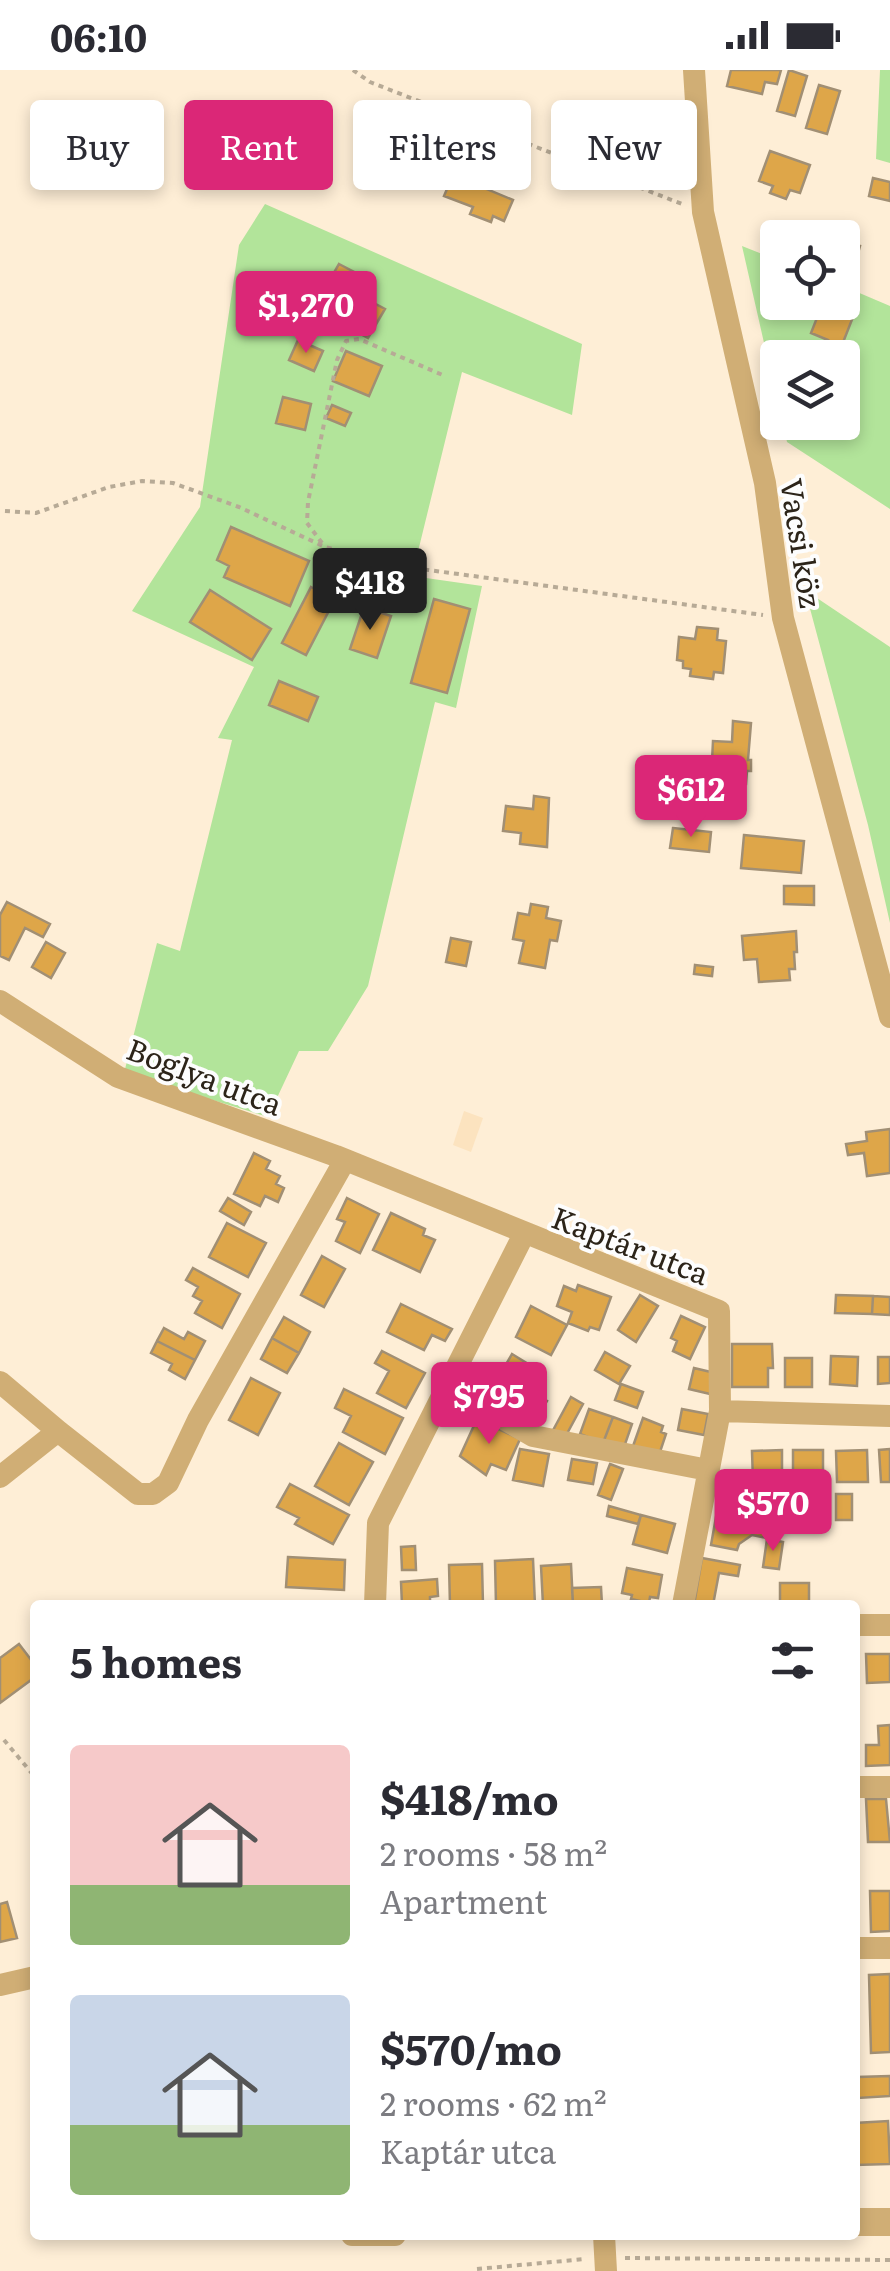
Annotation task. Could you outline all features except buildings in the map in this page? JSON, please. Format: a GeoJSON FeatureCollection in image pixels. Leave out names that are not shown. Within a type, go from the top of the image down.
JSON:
{"type":"FeatureCollection","features":[{"type":"Feature","properties":{"kind":"street","name":"Vacsi köz"},"geometry":{"type":"LineString","coordinates":[[694,70],[702,212],[765,482],[783,618],[890,1018]]}},
{"type":"Feature","properties":{"kind":"street","name":"Boglya utca"},"geometry":{"type":"LineString","coordinates":[[0,1000],[118,1077],[345,1160],[524,1234]]}},
{"type":"Feature","properties":{"kind":"street"},"geometry":{"type":"LineString","coordinates":[[0,1382],[138,1494],[152,1494],[168,1482],[198,1420],[345,1160]]}},
{"type":"Feature","properties":{"kind":"street"},"geometry":{"type":"LineString","coordinates":[[375,1600],[378,1523],[524,1234]]}},
{"type":"Feature","properties":{"kind":"street","name":"Kaptár utca"},"geometry":{"type":"LineString","coordinates":[[524,1234],[719,1311],[720,1411],[684,1600]]}},
{"type":"Feature","properties":{"kind":"street"},"geometry":{"type":"LineString","coordinates":[[447,1386],[533,1436],[708,1470]]}},
{"type":"Feature","properties":{"kind":"street"},"geometry":{"type":"LineString","coordinates":[[720,1411],[890,1416]]}},
{"type":"Feature","properties":{"kind":"street"},"geometry":{"type":"LineString","coordinates":[[0,1477],[58,1431]]}},
{"type":"Feature","properties":{"kind":"street"},"geometry":{"type":"LineString","coordinates":[[860,1625],[890,1625]]}},
{"type":"Feature","properties":{"kind":"street"},"geometry":{"type":"LineString","coordinates":[[860,1788],[890,1787]]}},
{"type":"Feature","properties":{"kind":"street"},"geometry":{"type":"LineString","coordinates":[[860,1948],[890,1948]]}},
{"type":"Feature","properties":{"kind":"street"},"geometry":{"type":"LineString","coordinates":[[0,1986],[30,1978]]}},
{"type":"Feature","properties":{"kind":"street"},"geometry":{"type":"LineString","coordinates":[[860,2222],[890,2222]]}},
{"type":"Feature","properties":{"kind":"path"},"geometry":{"type":"LineString","coordinates":[[353,70],[370,82],[702,212]]}},
{"type":"Feature","properties":{"kind":"path"},"geometry":{"type":"LineString","coordinates":[[324,547],[307,523],[308,502],[337,360],[346,341],[358,338],[445,376]]}},
{"type":"Feature","properties":{"kind":"path"},"geometry":{"type":"LineString","coordinates":[[4,512],[36,513],[110,487],[142,481],[174,483],[239,507],[324,547],[406,567],[783,618]]}},
{"type":"Feature","properties":{"kind":"path"},"geometry":{"type":"LineString","coordinates":[[4,1740],[30,1771]]}},
{"type":"Feature","properties":{"kind":"path"},"geometry":{"type":"LineString","coordinates":[[476,2269],[605,2255],[890,2260]]}},
{"type":"Feature","properties":{"kind":"shaded area"},"geometry":{"type":"Polygon","coordinates":[[[464,1111],[483,1118],[471,1152],[453,1145],[464,1111]]]}},
{"type":"Feature","properties":{"kind":"green space"},"geometry":{"type":"Polygon","coordinates":[[[880,70],[890,70],[890,163],[876,159],[880,70]]]}},
{"type":"Feature","properties":{"kind":"green space"},"geometry":{"type":"Polygon","coordinates":[[[265,204],[582,344],[572,415],[462,372],[412,576],[482,586],[456,708],[435,702],[368,986],[328,1051],[299,1051],[268,1117],[124,1073],[157,943],[180,951],[232,740],[218,738],[254,667],[132,611],[200,507],[239,245],[265,204]]]}},
{"type":"Feature","properties":{"kind":"green space"},"geometry":{"type":"Polygon","coordinates":[[[742,246],[760,253],[760,320],[860,320],[860,293],[890,306],[890,509],[787,440],[860,440],[860,340],[763,340],[742,246]]]}},
{"type":"Feature","properties":{"kind":"green space"},"geometry":{"type":"Polygon","coordinates":[[[805,590],[890,647],[890,923],[868,825],[805,590]]]}}]}
